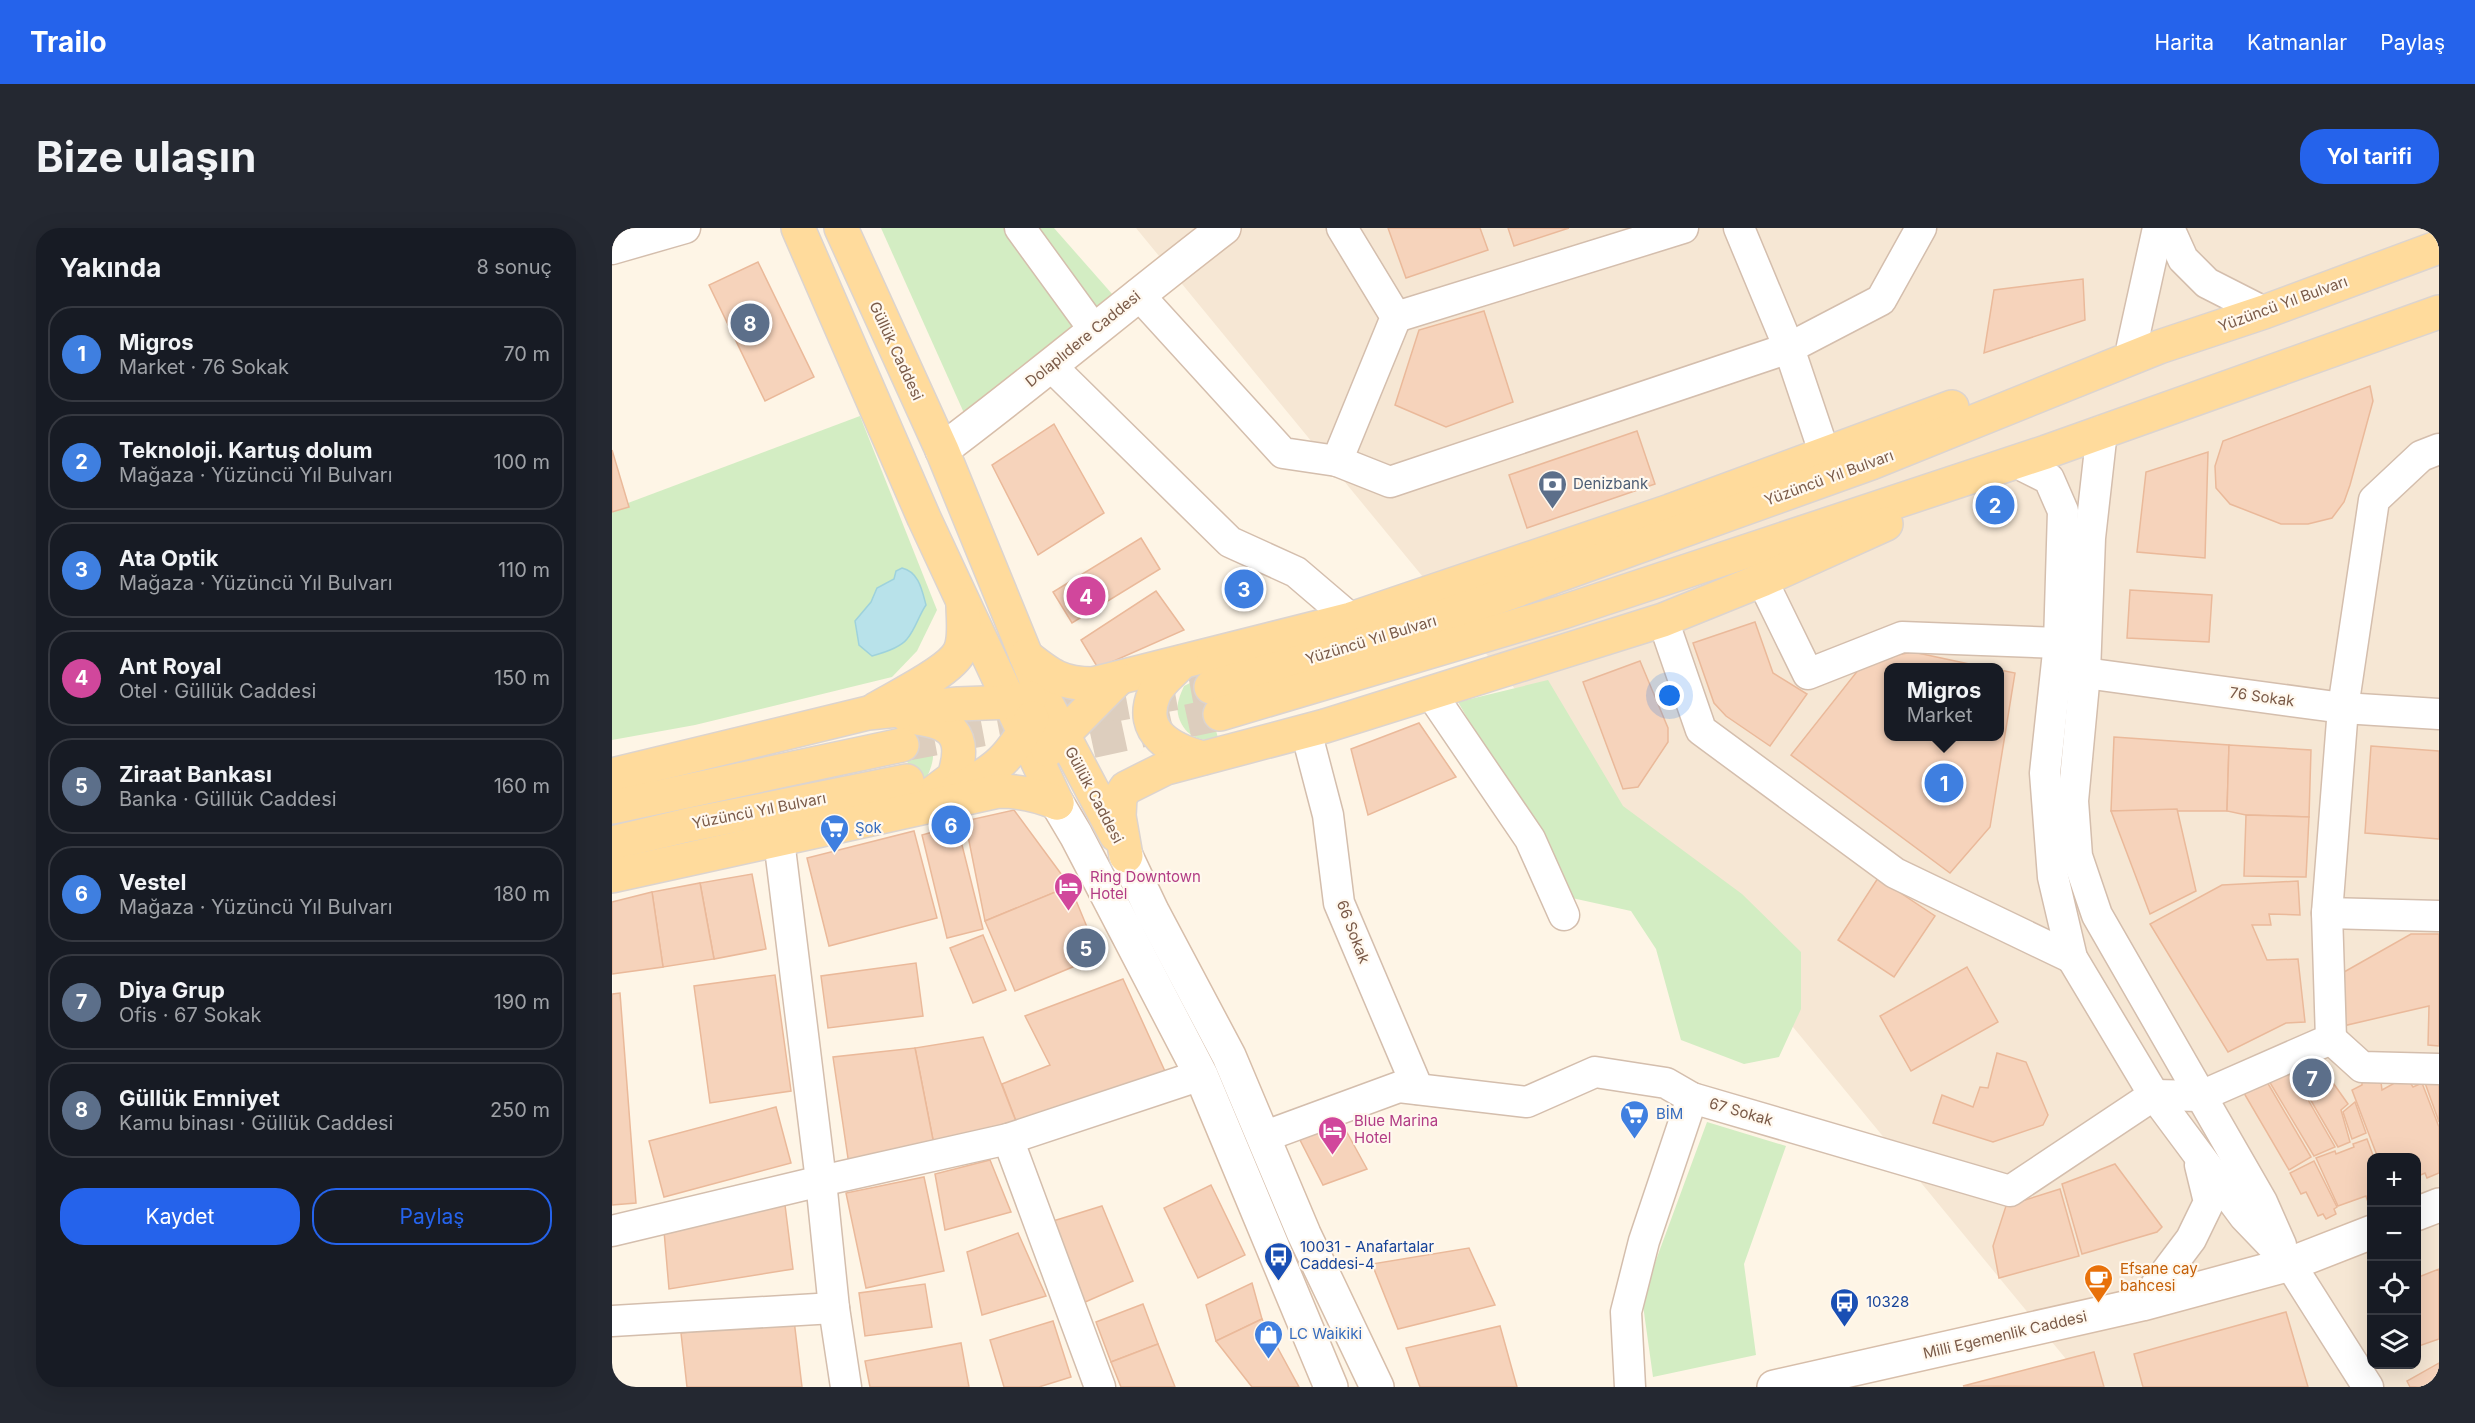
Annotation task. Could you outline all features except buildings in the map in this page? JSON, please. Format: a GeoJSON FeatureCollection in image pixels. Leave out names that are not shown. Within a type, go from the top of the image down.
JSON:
{"type":"FeatureCollection","features":[{"type":"Feature","properties":{"kind":"main road"},"geometry":{"type":"LineString","coordinates":[[798,228],[924,518],[1012,702],[1041,771],[1201,1075],[1331,1387]]}},
{"type":"Feature","properties":{"kind":"main road","name":"Güllük Caddesi"},"geometry":{"type":"LineString","coordinates":[[840,228],[942,450],[1043,697],[1229,1056],[1304,1234],[1377,1387]]}},
{"type":"Feature","properties":{"kind":"main road","name":"Dolaplıdere Caddesi"},"geometry":{"type":"LineString","coordinates":[[942,450],[1224,228]]}},
{"type":"Feature","properties":{"kind":"main road","name":"Yüzüncü Yıl Bulvarı"},"geometry":{"type":"LineString","coordinates":[[2439,247],[2264,312],[2146,347],[1871,463],[1216,700],[1563,612],[2035,460],[2103,431],[2439,312]]}},
{"type":"Feature","properties":{"kind":"main road"},"geometry":{"type":"LineString","coordinates":[[1026,656],[1054,676],[1073,684],[1093,684],[1351,619],[1670,511],[2032,376],[2146,347]]}},
{"type":"Feature","properties":{"kind":"main road"},"geometry":{"type":"LineString","coordinates":[[1126,856],[1119,816],[1120,797],[1126,788],[1166,768],[1306,731],[1432,694],[1663,620],[1762,580],[2035,460]]}},
{"type":"Feature","properties":{"kind":"main road"},"geometry":{"type":"LineString","coordinates":[[868,713],[938,673],[960,651],[963,629],[962,597]]}},
{"type":"Feature","properties":{"kind":"main road"},"geometry":{"type":"LineString","coordinates":[[1182,662],[1154,693],[1151,704],[1152,720],[1158,736],[1167,744],[1181,752],[1203,758]]}},
{"type":"Feature","properties":{"kind":"main road"},"geometry":{"type":"LineString","coordinates":[[1041,771],[1063,737],[1118,679]]}},
{"type":"Feature","properties":{"kind":"main road"},"geometry":{"type":"LineString","coordinates":[[612,775],[868,713],[958,704],[1012,702],[1043,697],[1042,796],[1018,791],[999,791],[916,799]]}},
{"type":"Feature","properties":{"kind":"main road"},"geometry":{"type":"LineString","coordinates":[[868,713],[935,720],[946,725],[958,741],[958,764],[954,777],[916,799]]}},
{"type":"Feature","properties":{"kind":"main road"},"geometry":{"type":"LineString","coordinates":[[612,807],[902,745]]}},
{"type":"Feature","properties":{"kind":"main road"},"geometry":{"type":"LineString","coordinates":[[612,876],[779,840],[916,799],[995,769],[1041,771],[1086,778],[1121,769],[1166,768]]}},
{"type":"Feature","properties":{"kind":"main road","name":"Yüzüncü Yıl Bulvarı"},"geometry":{"type":"LineString","coordinates":[[612,843],[688,825],[916,799]]}},
{"type":"Feature","properties":{"kind":"main road"},"geometry":{"type":"LineString","coordinates":[[2421,1212],[2439,1205]]}},
{"type":"Feature","properties":{"kind":"main road","name":"Milli Egemenlik Caddesi"},"geometry":{"type":"LineString","coordinates":[[1774,1387],[2142,1304],[2290,1264],[2367,1234]]}},
{"type":"Feature","properties":{"kind":"street"},"geometry":{"type":"LineString","coordinates":[[612,249],[685,228]]}},
{"type":"Feature","properties":{"kind":"street"},"geometry":{"type":"LineString","coordinates":[[1020,228],[1095,331]]}},
{"type":"Feature","properties":{"kind":"street"},"geometry":{"type":"LineString","coordinates":[[1342,228],[1396,316]]}},
{"type":"Feature","properties":{"kind":"street"},"geometry":{"type":"LineString","coordinates":[[1396,316],[1683,228]]}},
{"type":"Feature","properties":{"kind":"street"},"geometry":{"type":"LineString","coordinates":[[1739,228],[1789,348],[1825,454]]}},
{"type":"Feature","properties":{"kind":"street"},"geometry":{"type":"LineString","coordinates":[[1138,294],[1283,453],[1337,461],[1390,482],[1789,348],[1881,300],[1921,228]]}},
{"type":"Feature","properties":{"kind":"street"},"geometry":{"type":"LineString","coordinates":[[2146,347],[2158,228]]}},
{"type":"Feature","properties":{"kind":"street"},"geometry":{"type":"LineString","coordinates":[[2169,228],[2183,259],[2207,283],[2264,312]]}},
{"type":"Feature","properties":{"kind":"street"},"geometry":{"type":"LineString","coordinates":[[1337,461],[1396,316]]}},
{"type":"Feature","properties":{"kind":"street"},"geometry":{"type":"LineString","coordinates":[[1051,366],[1230,542],[1296,572],[1351,619]]}},
{"type":"Feature","properties":{"kind":"street"},"geometry":{"type":"LineString","coordinates":[[2103,431],[2090,538],[2085,673],[2073,801],[2077,856],[2097,915],[2262,1202],[2290,1264],[2368,1387]]}},
{"type":"Feature","properties":{"kind":"street"},"geometry":{"type":"LineString","coordinates":[[2439,449],[2421,456],[2374,500],[2343,708],[2327,914],[2331,1039],[2362,1067],[2439,1069]]}},
{"type":"Feature","properties":{"kind":"street"},"geometry":{"type":"LineString","coordinates":[[2035,460],[2049,479],[2063,511],[2059,643],[2045,773],[2053,877],[2072,958],[2154,1095],[2244,1216],[2290,1264]]}},
{"type":"Feature","properties":{"kind":"street"},"geometry":{"type":"LineString","coordinates":[[1762,580],[1808,674],[1902,637],[2059,643],[2085,673]]}},
{"type":"Feature","properties":{"kind":"street"},"geometry":{"type":"LineString","coordinates":[[1663,620],[1701,730],[1895,873],[2072,958]]}},
{"type":"Feature","properties":{"kind":"street","name":"76 Sokak"},"geometry":{"type":"LineString","coordinates":[[2085,673],[2343,708],[2439,714]]}},
{"type":"Feature","properties":{"kind":"street"},"geometry":{"type":"LineString","coordinates":[[1432,694],[1530,839],[1564,915]]}},
{"type":"Feature","properties":{"kind":"street","name":"66 Sokak"},"geometry":{"type":"LineString","coordinates":[[1306,731],[1328,815],[1339,903],[1418,1089]]}},
{"type":"Feature","properties":{"kind":"street"},"geometry":{"type":"LineString","coordinates":[[779,840],[821,1181],[834,1308],[846,1387]]}},
{"type":"Feature","properties":{"kind":"street"},"geometry":{"type":"LineString","coordinates":[[2327,914],[2439,916]]}},
{"type":"Feature","properties":{"kind":"street"},"geometry":{"type":"LineString","coordinates":[[2154,1095],[2201,1096],[2331,1039]]}},
{"type":"Feature","properties":{"kind":"street","name":"67 Sokak"},"geometry":{"type":"LineString","coordinates":[[1263,1137],[1399,1087],[1527,1102],[1595,1072],[1666,1083],[1692,1098],[2010,1191],[2154,1095]]}},
{"type":"Feature","properties":{"kind":"street"},"geometry":{"type":"LineString","coordinates":[[612,1231],[1008,1139],[1201,1075]]}},
{"type":"Feature","properties":{"kind":"street"},"geometry":{"type":"LineString","coordinates":[[1630,1387],[1626,1312],[1644,1241],[1692,1098]]}},
{"type":"Feature","properties":{"kind":"street"},"geometry":{"type":"LineString","coordinates":[[1008,1139],[1100,1387]]}},
{"type":"Feature","properties":{"kind":"street"},"geometry":{"type":"LineString","coordinates":[[2142,1304],[2192,1239],[2210,1202],[2197,1153]]}},
{"type":"Feature","properties":{"kind":"street"},"geometry":{"type":"LineString","coordinates":[[612,1321],[834,1308]]}},
{"type":"Feature","properties":{"kind":"shaded area"},"geometry":{"type":"Polygon","coordinates":[[[1136,228],[2439,228],[2439,1387],[2089,1387],[1136,228]]]}},
{"type":"Feature","properties":{"kind":"green space"},"geometry":{"type":"Polygon","coordinates":[[[881,228],[1054,228],[1113,295],[964,413],[881,228]]]}},
{"type":"Feature","properties":{"kind":"green space"},"geometry":{"type":"Polygon","coordinates":[[[860,416],[937,610],[917,651],[892,677],[695,725],[612,740],[612,509],[860,416]]]}},
{"type":"Feature","properties":{"kind":"green space"},"geometry":{"type":"Polygon","coordinates":[[[1202,677],[1218,738],[1211,740],[1193,736],[1183,727],[1178,714],[1178,703],[1184,686],[1202,677]]]}},
{"type":"Feature","properties":{"kind":"green space"},"geometry":{"type":"Polygon","coordinates":[[[1548,680],[1623,806],[1742,894],[1801,952],[1801,1009],[1779,1057],[1744,1064],[1681,1040],[1656,949],[1631,911],[1572,898],[1458,702],[1548,680]]]}},
{"type":"Feature","properties":{"kind":"green space"},"geometry":{"type":"Polygon","coordinates":[[[901,728],[928,737],[933,753],[932,764],[925,781],[912,786],[901,728]]]}},
{"type":"Feature","properties":{"kind":"green space"},"geometry":{"type":"Polygon","coordinates":[[[1707,1122],[1786,1146],[1744,1264],[1756,1355],[1653,1377],[1642,1298],[1707,1122]]]}},
{"type":"Feature","properties":{"kind":"water"},"geometry":{"type":"Polygon","coordinates":[[[902,568],[908,570],[916,578],[926,605],[904,642],[891,650],[872,656],[859,645],[855,621],[871,602],[877,588],[894,579],[896,571],[902,568]]]}},
{"type":"Feature","properties":{"kind":"tunnel"},"geometry":{"type":"LineString","coordinates":[[902,745],[1211,687]]}},
{"type":"Feature","properties":{"kind":"tunnel"},"geometry":{"type":"LineString","coordinates":[[1044,752],[1220,714]]}},
{"type":"Feature","properties":{"kind":"place","name":"Güllük Emniyet"},"geometry":{"type":"Point","coordinates":[750,323]}},
{"type":"Feature","properties":{"kind":"place","name":"Teknoloji. Kartuş dolum"},"geometry":{"type":"Point","coordinates":[1995,505]}},
{"type":"Feature","properties":{"kind":"place","name":"Denizbank"},"geometry":{"type":"Point","coordinates":[1552,510]}},
{"type":"Feature","properties":{"kind":"place","name":"Ata Optik"},"geometry":{"type":"Point","coordinates":[1244,589]}},
{"type":"Feature","properties":{"kind":"place","name":"Ant Royal"},"geometry":{"type":"Point","coordinates":[1086,596]}},
{"type":"Feature","properties":{"kind":"place","name":"Migros"},"geometry":{"type":"Point","coordinates":[1944,783]}},
{"type":"Feature","properties":{"kind":"place","name":"Vestel"},"geometry":{"type":"Point","coordinates":[951,825]}},
{"type":"Feature","properties":{"kind":"place","name":"Şok"},"geometry":{"type":"Point","coordinates":[834,854]}},
{"type":"Feature","properties":{"kind":"place","name":"Ring Downtown Hotel"},"geometry":{"type":"Point","coordinates":[1069,912]}},
{"type":"Feature","properties":{"kind":"place","name":"Ziraat Bankası"},"geometry":{"type":"Point","coordinates":[1086,948]}},
{"type":"Feature","properties":{"kind":"place","name":"Diya Grup"},"geometry":{"type":"Point","coordinates":[2312,1078]}},
{"type":"Feature","properties":{"kind":"place","name":"BİM"},"geometry":{"type":"Point","coordinates":[1635,1140]}},
{"type":"Feature","properties":{"kind":"place","name":"Blue Marina Hotel"},"geometry":{"type":"Point","coordinates":[1333,1156]}},
{"type":"Feature","properties":{"kind":"place","name":"10031 - Anafartalar Caddesi-4"},"geometry":{"type":"Point","coordinates":[1279,1282]}},
{"type":"Feature","properties":{"kind":"place","name":"Efsane cay bahcesi"},"geometry":{"type":"Point","coordinates":[2099,1304]}},
{"type":"Feature","properties":{"kind":"place","name":"10328"},"geometry":{"type":"Point","coordinates":[1845,1328]}},
{"type":"Feature","properties":{"kind":"place","name":"LC Waikiki"},"geometry":{"type":"Point","coordinates":[1268,1360]}}]}
